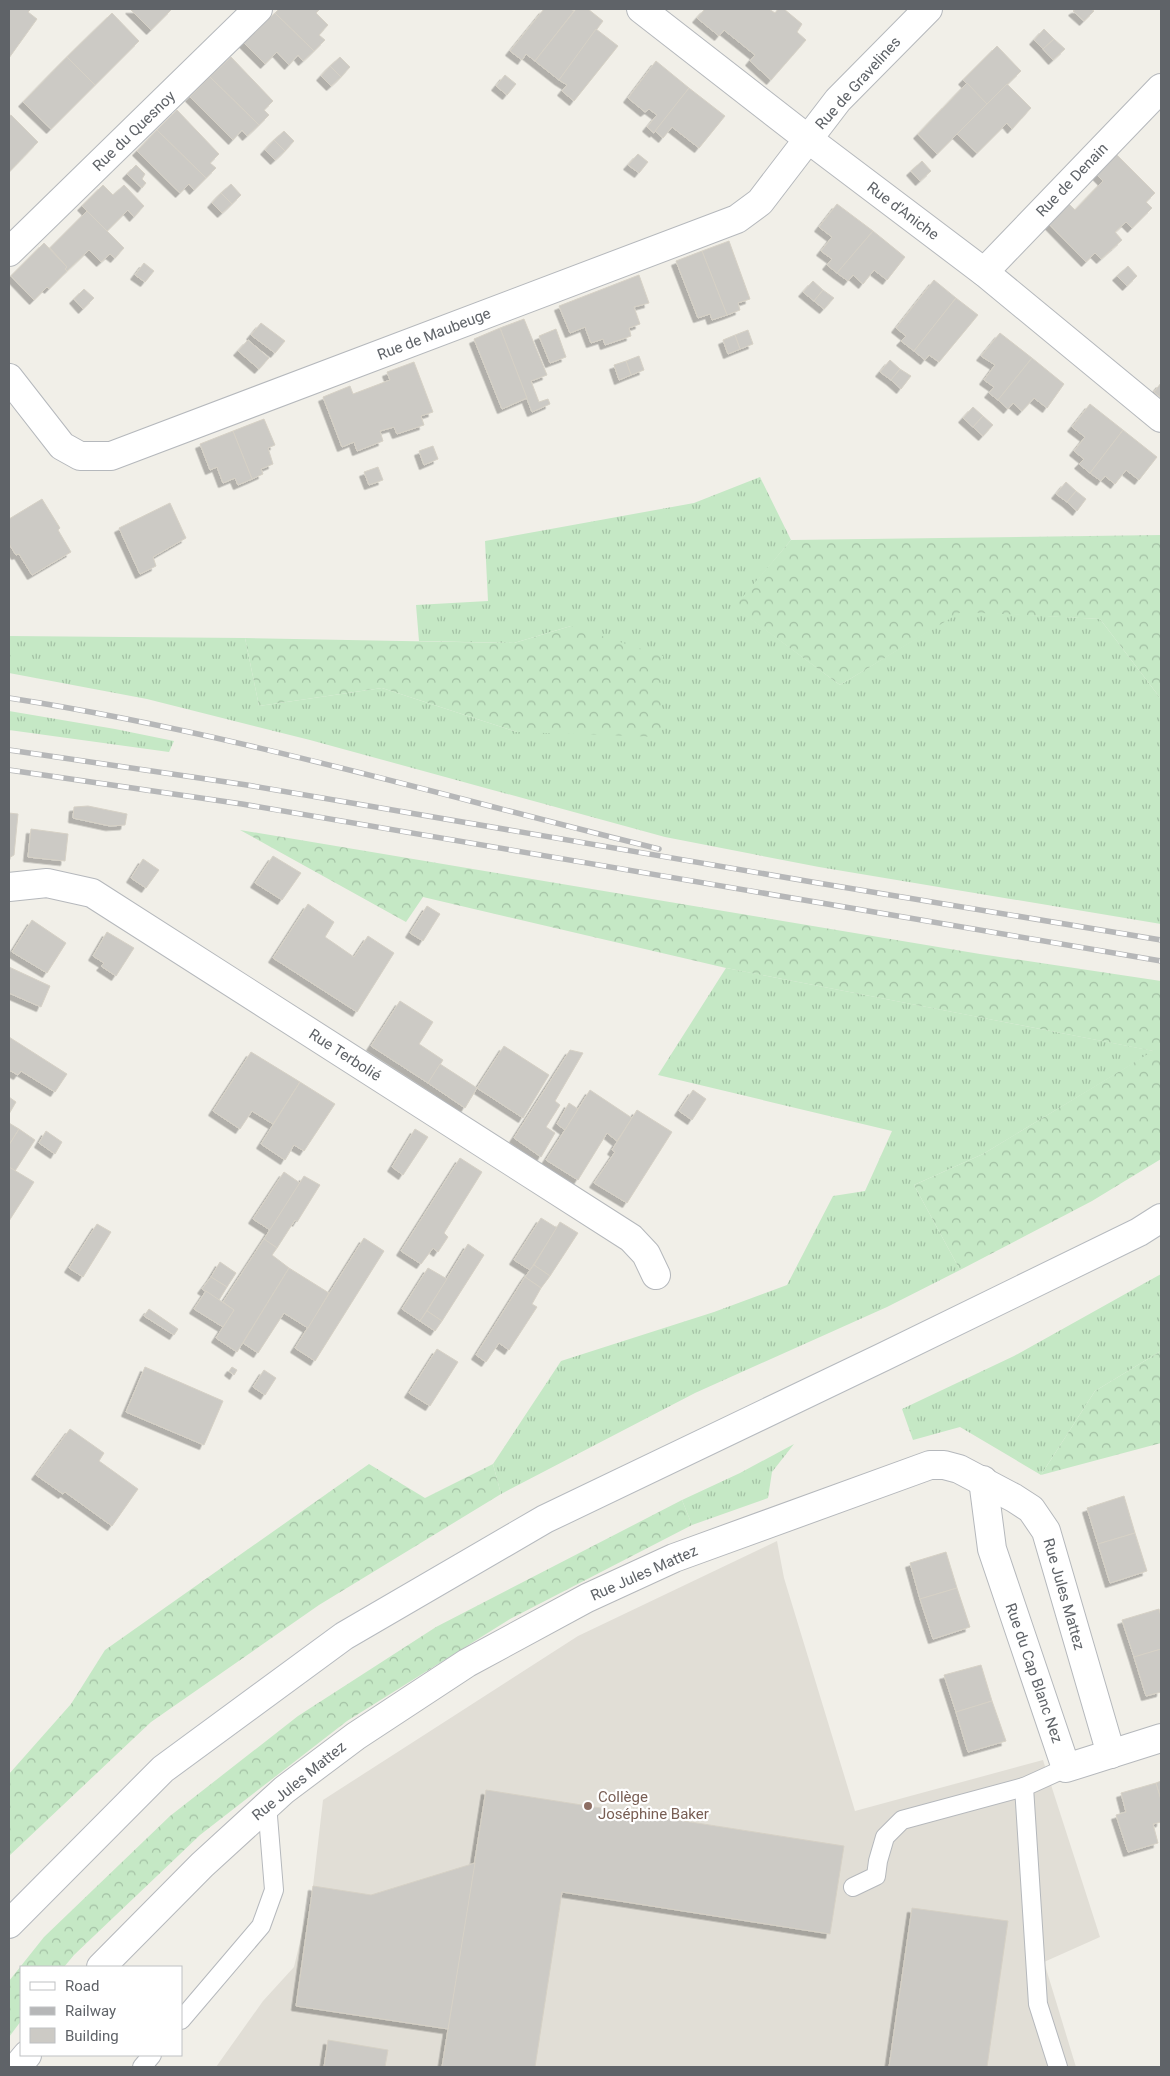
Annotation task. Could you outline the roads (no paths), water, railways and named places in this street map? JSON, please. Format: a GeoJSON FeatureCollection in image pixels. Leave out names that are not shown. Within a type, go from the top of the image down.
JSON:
{"type":"FeatureCollection","features":[{"type":"Feature","properties":{"kind":"street","name":"Rue du Quesnoy"},"geometry":{"type":"LineString","coordinates":[[9,252],[258,9]]}},
{"type":"Feature","properties":{"kind":"street","name":"Rue d'Aniche"},"geometry":{"type":"LineString","coordinates":[[641,9],[808,139],[984,272],[1161,418]]}},
{"type":"Feature","properties":{"kind":"street","name":"Rue de Gravelines"},"geometry":{"type":"LineString","coordinates":[[774,183],[838,100],[928,9]]}},
{"type":"Feature","properties":{"kind":"street","name":"Rue de Denain"},"geometry":{"type":"LineString","coordinates":[[984,272],[1159,94]]}},
{"type":"Feature","properties":{"kind":"street","name":"Rue de Maubeuge"},"geometry":{"type":"LineString","coordinates":[[9,378],[62,446],[80,456],[111,456],[737,219],[760,202],[774,183]]}},
{"type":"Feature","properties":{"kind":"street","name":"Rue Terbolié"},"geometry":{"type":"LineString","coordinates":[[9,886],[47,882],[92,893],[632,1238],[646,1254],[656,1275]]}},
{"type":"Feature","properties":{"kind":"street"},"geometry":{"type":"LineString","coordinates":[[9,1924],[163,1769],[344,1636],[545,1519],[883,1358],[1138,1232],[1161,1218]]}},
{"type":"Feature","properties":{"kind":"street","name":"Rue Jules Mattez"},"geometry":{"type":"LineString","coordinates":[[102,1966],[202,1865],[267,1804],[356,1736],[467,1663],[587,1598],[674,1558],[930,1465],[960,1468],[983,1480],[1031,1509],[1046,1531],[1111,1754]]}},
{"type":"Feature","properties":{"kind":"street","name":"Rue du Cap Blanc Nez"},"geometry":{"type":"LineString","coordinates":[[983,1480],[992,1549],[1066,1768]]}},
{"type":"Feature","properties":{"kind":"street"},"geometry":{"type":"LineString","coordinates":[[1066,1768],[1161,1738]]}},
{"type":"Feature","properties":{"kind":"street"},"geometry":{"type":"LineString","coordinates":[[16,2067],[26,2056]]}},
{"type":"Feature","properties":{"kind":"lane"},"geometry":{"type":"LineString","coordinates":[[853,1887],[876,1876],[885,1837],[902,1820],[1024,1787],[1066,1768]]}},
{"type":"Feature","properties":{"kind":"lane"},"geometry":{"type":"LineString","coordinates":[[1024,1787],[1038,2004],[1058,2067]]}},
{"type":"Feature","properties":{"kind":"lane"},"geometry":{"type":"LineString","coordinates":[[182,2019],[261,1926],[274,1890],[267,1804]]}},
{"type":"Feature","properties":{"kind":"lane"},"geometry":{"type":"LineString","coordinates":[[142,2067],[151,2056]]}},
{"type":"Feature","properties":{"kind":"railway"},"geometry":{"type":"LineString","coordinates":[[9,698],[173,728],[335,766],[659,849]]}},
{"type":"Feature","properties":{"kind":"railway"},"geometry":{"type":"LineString","coordinates":[[9,750],[247,785],[1161,940]]}},
{"type":"Feature","properties":{"kind":"railway"},"geometry":{"type":"LineString","coordinates":[[9,770],[242,804],[1161,961]]}},
{"type":"Feature","properties":{"kind":"place","name":"Collège Joséphine Baker"},"geometry":{"type":"Point","coordinates":[588,1806]}}]}
